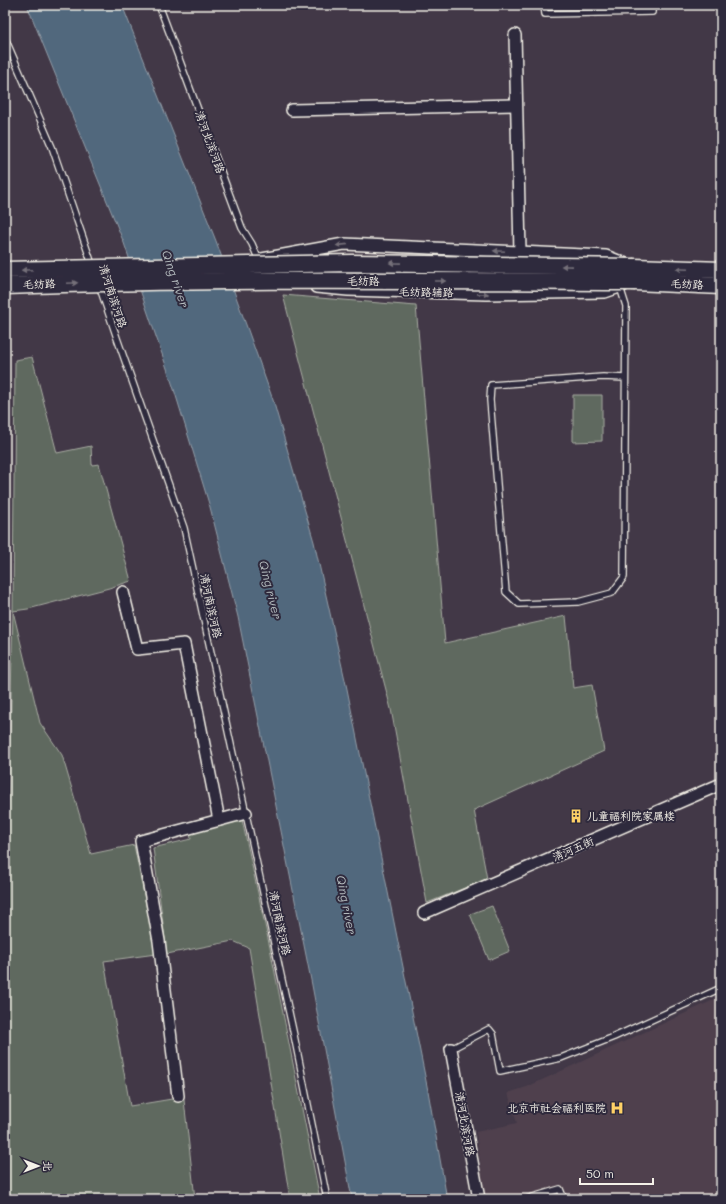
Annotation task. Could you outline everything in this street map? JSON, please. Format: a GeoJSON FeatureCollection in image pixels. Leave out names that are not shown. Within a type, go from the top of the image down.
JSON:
{"type":"FeatureCollection","features":[{"type":"Feature","properties":{"kind":"main road","name":"毛纺路"},"geometry":{"type":"LineString","coordinates":[[5,270],[352,262],[635,274],[721,286]]}},
{"type":"Feature","properties":{"kind":"main road"},"geometry":{"type":"LineString","coordinates":[[635,274],[721,270]]}},
{"type":"Feature","properties":{"kind":"main road","name":"毛纺路"},"geometry":{"type":"LineString","coordinates":[[5,286],[94,282],[253,281],[635,274]]}},
{"type":"Feature","properties":{"kind":"street"},"geometry":{"type":"LineString","coordinates":[[515,35],[520,252]]}},
{"type":"Feature","properties":{"kind":"street"},"geometry":{"type":"LineString","coordinates":[[292,110],[516,105]]}},
{"type":"Feature","properties":{"kind":"street"},"geometry":{"type":"LineString","coordinates":[[259,260],[344,244],[606,256],[635,274]]}},
{"type":"Feature","properties":{"kind":"street","name":"毛纺路辅路"},"geometry":{"type":"LineString","coordinates":[[96,276],[263,274],[320,288],[370,291],[487,294],[605,292],[620,287],[635,274]]}},
{"type":"Feature","properties":{"kind":"street"},"geometry":{"type":"LineString","coordinates":[[123,592],[137,649],[184,644],[219,820]]}},
{"type":"Feature","properties":{"kind":"street","name":"清河五街"},"geometry":{"type":"LineString","coordinates":[[424,913],[721,784]]}},
{"type":"Feature","properties":{"kind":"street"},"geometry":{"type":"LineString","coordinates":[[178,1096],[159,941],[141,841],[246,813]]}},
{"type":"Feature","properties":{"kind":"street","name":"清河北滨河路"},"geometry":{"type":"LineString","coordinates":[[451,1049],[479,1199]]}},
{"type":"Feature","properties":{"kind":"lane","name":"清河北滨河路"},"geometry":{"type":"LineString","coordinates":[[159,5],[242,228],[252,244],[263,274]]}},
{"type":"Feature","properties":{"kind":"lane"},"geometry":{"type":"LineString","coordinates":[[544,5],[544,14],[652,12],[652,5]]}},
{"type":"Feature","properties":{"kind":"lane","name":"清河南滨河路"},"geometry":{"type":"LineString","coordinates":[[5,38],[52,146],[119,346],[184,528],[295,1040],[327,1199]]}},
{"type":"Feature","properties":{"kind":"lane"},"geometry":{"type":"LineString","coordinates":[[620,287],[626,306],[624,577],[612,593],[578,602],[519,604],[506,592],[490,400],[491,385],[603,377],[625,378]]}},
{"type":"Feature","properties":{"kind":"lane"},"geometry":{"type":"LineString","coordinates":[[451,1049],[489,1029],[493,1034],[500,1072],[561,1058],[614,1037],[721,988]]}},
{"type":"Feature","properties":{"kind":"lane"},"geometry":{"type":"LineString","coordinates":[[526,1199],[560,1189],[564,1199]]}},
{"type":"Feature","properties":{"kind":"shaded area","name":"北京市社会福利医院"},"geometry":{"type":"Polygon","coordinates":[[[718,998],[721,998],[721,1199],[485,1199],[476,1132],[517,1123],[508,1093],[527,1087],[718,998]]]}},
{"type":"Feature","properties":{"kind":"green space"},"geometry":{"type":"Polygon","coordinates":[[[283,295],[416,306],[445,643],[566,616],[573,688],[592,685],[604,751],[474,810],[487,879],[427,903],[391,709],[283,295]]]}},
{"type":"Feature","properties":{"kind":"green space"},"geometry":{"type":"Polygon","coordinates":[[[32,357],[57,453],[91,446],[92,465],[99,464],[131,581],[28,609],[13,611],[40,723],[62,755],[91,854],[134,845],[156,954],[104,961],[130,1106],[172,1099],[184,1100],[195,1199],[8,1199],[5,958],[13,610],[15,360],[32,357]]]}},
{"type":"Feature","properties":{"kind":"green space"},"geometry":{"type":"Polygon","coordinates":[[[573,395],[602,395],[602,441],[573,442],[573,395]]]}},
{"type":"Feature","properties":{"kind":"green space"},"geometry":{"type":"Polygon","coordinates":[[[242,820],[270,948],[320,1199],[290,1199],[249,948],[233,941],[167,954],[153,848],[191,839],[190,833],[242,820]]]}},
{"type":"Feature","properties":{"kind":"green space"},"geometry":{"type":"Polygon","coordinates":[[[492,906],[510,951],[489,960],[470,914],[492,906]]]}},
{"type":"Feature","properties":{"kind":"water","name":"Qing river"},"geometry":{"type":"Polygon","coordinates":[[[27,5],[122,5],[216,241],[273,400],[314,542],[347,689],[428,1091],[447,1199],[352,1199],[312,985],[238,617],[210,507],[173,386],[124,243],[27,5]]]}},
{"type":"Feature","properties":{"kind":"place","name":"儿童福利院家属楼"},"geometry":{"type":"Point","coordinates":[576,816]}},
{"type":"Feature","properties":{"kind":"place","name":"北京市社会福利医院"},"geometry":{"type":"Point","coordinates":[617,1108]}}]}
